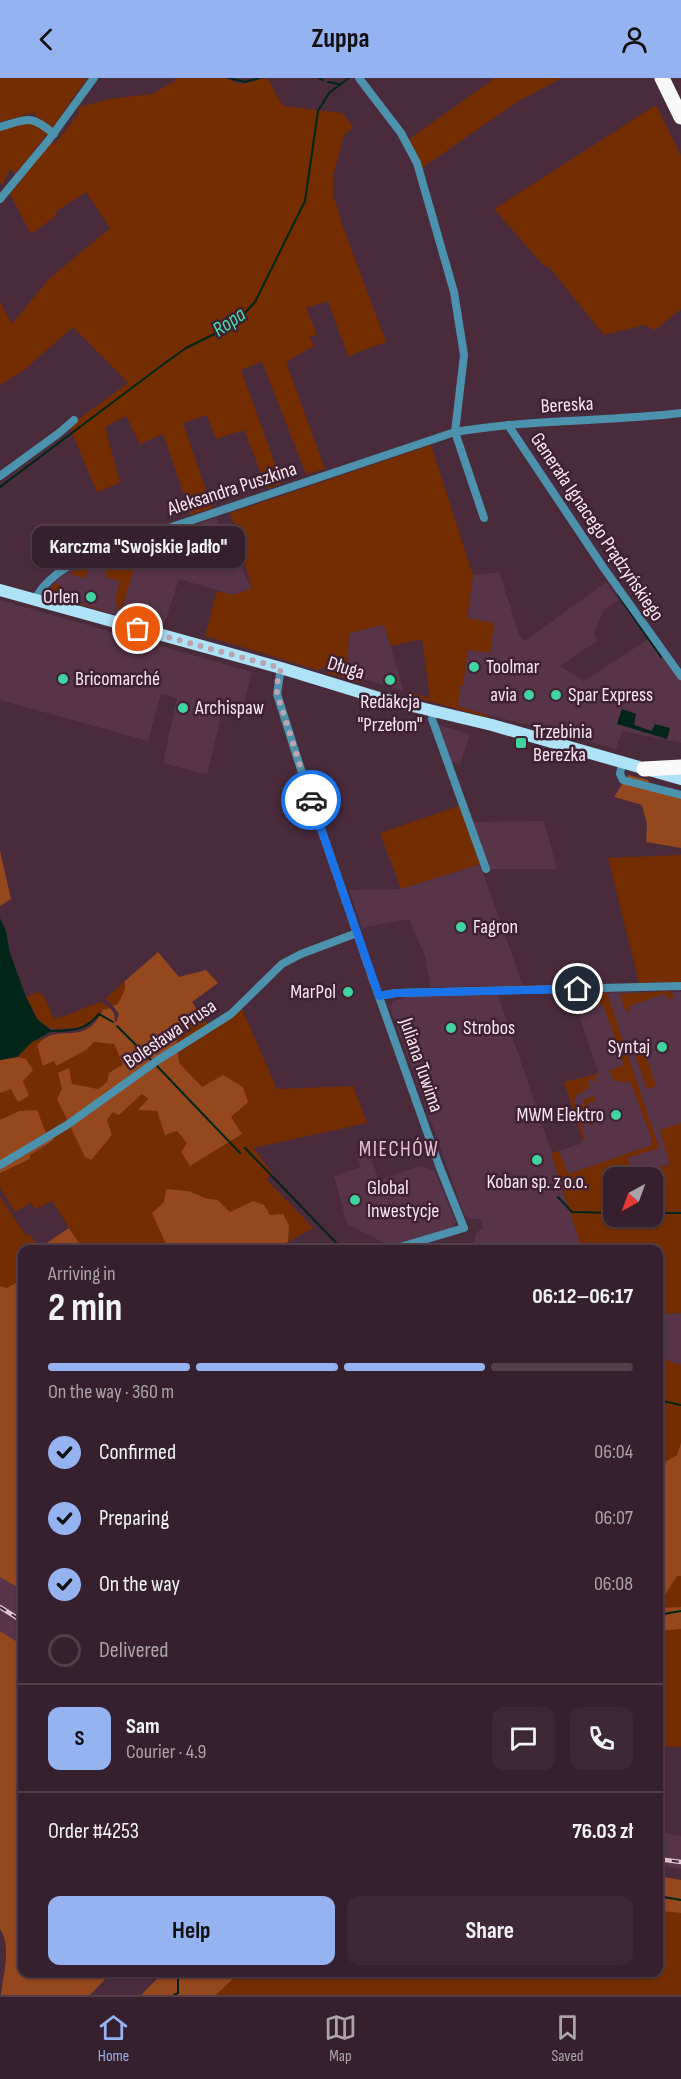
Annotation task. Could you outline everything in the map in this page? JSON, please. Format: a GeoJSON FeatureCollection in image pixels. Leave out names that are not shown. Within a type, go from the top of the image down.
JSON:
{"type":"FeatureCollection","features":[{"type":"Feature","properties":{"kind":"highway"},"geometry":{"type":"LineString","coordinates":[[662,78],[681,117]]}},
{"type":"Feature","properties":{"kind":"highway"},"geometry":{"type":"LineString","coordinates":[[644,769],[681,767]]}},
{"type":"Feature","properties":{"kind":"main road","name":"Długa"},"geometry":{"type":"LineString","coordinates":[[0,590],[281,668],[379,698],[492,725],[681,779]]}},
{"type":"Feature","properties":{"kind":"street"},"geometry":{"type":"LineString","coordinates":[[0,199],[54,134],[94,78]]}},
{"type":"Feature","properties":{"kind":"street"},"geometry":{"type":"LineString","coordinates":[[359,78],[400,133],[417,164],[454,292],[464,366],[455,432],[483,518]]}},
{"type":"Feature","properties":{"kind":"street"},"geometry":{"type":"LineString","coordinates":[[0,127],[26,119],[34,120],[54,134]]}},
{"type":"Feature","properties":{"kind":"street","name":"Bereska"},"geometry":{"type":"LineString","coordinates":[[455,432],[508,424],[681,413]]}},
{"type":"Feature","properties":{"kind":"street"},"geometry":{"type":"LineString","coordinates":[[0,476],[59,434],[74,420]]}},
{"type":"Feature","properties":{"kind":"street","name":"Generała Ignacego Prądzyńskiego"},"geometry":{"type":"LineString","coordinates":[[508,424],[603,567],[681,676]]}},
{"type":"Feature","properties":{"kind":"street","name":"Aleksandra Puszkina"},"geometry":{"type":"LineString","coordinates":[[35,601],[40,591],[61,571],[87,555],[455,432]]}},
{"type":"Feature","properties":{"kind":"street","name":"Juliana Tuwima"},"geometry":{"type":"LineString","coordinates":[[281,668],[276,688],[279,703],[379,996],[440,1168],[464,1228],[407,1245]]}},
{"type":"Feature","properties":{"kind":"street"},"geometry":{"type":"LineString","coordinates":[[434,711],[432,719],[486,869]]}},
{"type":"Feature","properties":{"kind":"street"},"geometry":{"type":"LineString","coordinates":[[622,763],[620,774],[623,780],[681,795]]}},
{"type":"Feature","properties":{"kind":"street","name":"Bolesława Prusa"},"geometry":{"type":"LineString","coordinates":[[0,1165],[67,1125],[146,1069],[231,1014],[282,964],[357,933]]}},
{"type":"Feature","properties":{"kind":"street"},"geometry":{"type":"LineString","coordinates":[[379,996],[396,993],[681,986]]}},
{"type":"Feature","properties":{"kind":"shaded area"},"geometry":{"type":"Polygon","coordinates":[[[0,78],[87,78],[52,128],[32,113],[0,122],[0,78]]]}},
{"type":"Feature","properties":{"kind":"shaded area"},"geometry":{"type":"Polygon","coordinates":[[[176,78],[224,78],[240,84],[267,78],[283,106],[342,113],[353,127],[344,135],[333,176],[333,194],[386,342],[348,356],[328,301],[306,308],[317,335],[309,337],[314,346],[286,362],[325,469],[306,474],[262,362],[241,370],[282,483],[267,489],[244,430],[216,439],[207,415],[183,423],[212,508],[191,515],[163,434],[140,444],[126,416],[105,427],[120,483],[97,492],[69,426],[128,383],[73,327],[24,370],[0,385],[0,302],[12,324],[49,279],[110,228],[86,192],[55,212],[57,215],[31,234],[10,194],[51,142],[55,144],[79,113],[78,107],[110,99],[152,94],[175,81],[176,78]]]}},
{"type":"Feature","properties":{"kind":"shaded area"},"geometry":{"type":"Polygon","coordinates":[[[495,78],[562,78],[517,102],[422,168],[408,140],[495,78]]]}},
{"type":"Feature","properties":{"kind":"shaded area"},"geometry":{"type":"Polygon","coordinates":[[[656,105],[681,156],[681,309],[655,330],[644,325],[604,335],[549,267],[544,266],[494,209],[656,105]]]}},
{"type":"Feature","properties":{"kind":"shaded area"},"geometry":{"type":"Polygon","coordinates":[[[19,123],[34,123],[48,133],[16,173],[10,169],[2,186],[0,182],[0,129],[19,123]]]}},
{"type":"Feature","properties":{"kind":"shaded area"},"geometry":{"type":"Polygon","coordinates":[[[431,445],[473,575],[467,618],[494,623],[490,653],[468,650],[458,706],[487,715],[489,718],[407,695],[407,692],[430,698],[422,639],[391,646],[384,625],[349,633],[347,675],[362,679],[360,682],[327,673],[327,669],[318,670],[205,636],[217,591],[234,595],[252,588],[230,513],[431,445]]]}},
{"type":"Feature","properties":{"kind":"shaded area"},"geometry":{"type":"Polygon","coordinates":[[[216,518],[252,588],[234,595],[179,579],[163,628],[51,597],[49,593],[51,586],[72,566],[88,558],[216,518]]]}},
{"type":"Feature","properties":{"kind":"shaded area"},"geometry":{"type":"Polygon","coordinates":[[[180,530],[184,532],[191,544],[172,551],[155,546],[155,539],[180,530]]]}},
{"type":"Feature","properties":{"kind":"shaded area"},"geometry":{"type":"Polygon","coordinates":[[[136,545],[143,547],[145,551],[137,560],[121,611],[116,600],[120,581],[105,577],[107,568],[93,564],[90,565],[85,578],[72,575],[74,569],[83,563],[136,545]]]}},
{"type":"Feature","properties":{"kind":"shaded area"},"geometry":{"type":"Polygon","coordinates":[[[499,572],[520,637],[525,641],[606,582],[619,600],[604,610],[594,632],[597,641],[560,666],[584,681],[650,638],[681,680],[681,743],[622,731],[616,749],[456,706],[473,575],[499,572]]]}},
{"type":"Feature","properties":{"kind":"shaded area"},"geometry":{"type":"Polygon","coordinates":[[[56,583],[73,601],[111,612],[51,597],[49,589],[56,583]]]}},
{"type":"Feature","properties":{"kind":"shaded area"},"geometry":{"type":"Polygon","coordinates":[[[0,600],[252,672],[242,712],[223,708],[207,775],[163,763],[177,698],[161,694],[148,741],[0,700],[0,600]]]}},
{"type":"Feature","properties":{"kind":"shaded area"},"geometry":{"type":"Polygon","coordinates":[[[384,624],[404,691],[347,675],[349,633],[384,624]]]}},
{"type":"Feature","properties":{"kind":"shaded area"},"geometry":{"type":"Polygon","coordinates":[[[622,709],[636,714],[634,725],[652,731],[655,724],[670,728],[667,739],[617,724],[622,709]]]}},
{"type":"Feature","properties":{"kind":"shaded area"},"geometry":{"type":"Polygon","coordinates":[[[438,725],[470,734],[460,764],[451,762],[438,725]]]}},
{"type":"Feature","properties":{"kind":"shaded area"},"geometry":{"type":"Polygon","coordinates":[[[628,775],[648,780],[654,792],[681,798],[681,848],[646,842],[647,824],[642,805],[614,797],[628,775]]]}},
{"type":"Feature","properties":{"kind":"shaded area"},"geometry":{"type":"Polygon","coordinates":[[[459,806],[480,864],[401,889],[380,833],[459,806]]]}},
{"type":"Feature","properties":{"kind":"shaded area"},"geometry":{"type":"Polygon","coordinates":[[[544,821],[557,869],[488,869],[471,822],[544,821]]]}},
{"type":"Feature","properties":{"kind":"shaded area"},"geometry":{"type":"Polygon","coordinates":[[[0,851],[11,899],[0,906],[0,851]]]}},
{"type":"Feature","properties":{"kind":"shaded area"},"geometry":{"type":"Polygon","coordinates":[[[681,855],[681,982],[639,983],[608,858],[681,855]]]}},
{"type":"Feature","properties":{"kind":"shaded area"},"geometry":{"type":"Polygon","coordinates":[[[480,864],[523,986],[431,987],[425,956],[409,919],[362,928],[349,890],[401,889],[480,864]]]}},
{"type":"Feature","properties":{"kind":"shaded area"},"geometry":{"type":"Polygon","coordinates":[[[0,918],[26,997],[37,1019],[52,1031],[32,1042],[17,1057],[0,1060],[0,918]]]}},
{"type":"Feature","properties":{"kind":"shaded area"},"geometry":{"type":"Polygon","coordinates":[[[158,952],[179,977],[206,970],[218,983],[192,1002],[198,1011],[176,1033],[179,1063],[202,1087],[223,1075],[243,1087],[248,1102],[231,1117],[242,1134],[190,1166],[181,1152],[187,1143],[177,1131],[165,1135],[157,1111],[138,1110],[148,1099],[142,1094],[119,1115],[113,1112],[107,1120],[112,1135],[91,1160],[85,1157],[57,1099],[62,1089],[58,1073],[69,1068],[72,1084],[98,1089],[107,1082],[109,1073],[123,1064],[114,1044],[94,1042],[86,1050],[56,1066],[54,1061],[43,1066],[37,1045],[53,1035],[87,1029],[103,1010],[110,1008],[114,1013],[116,1023],[119,1014],[113,1006],[118,1004],[125,989],[125,981],[158,952]]]}},
{"type":"Feature","properties":{"kind":"shaded area"},"geometry":{"type":"Polygon","coordinates":[[[125,981],[125,989],[118,1005],[113,1006],[105,999],[125,981]]]}},
{"type":"Feature","properties":{"kind":"shaded area"},"geometry":{"type":"Polygon","coordinates":[[[669,991],[674,994],[673,998],[668,999],[665,994],[629,1006],[630,1012],[625,1010],[620,994],[669,991]]]}},
{"type":"Feature","properties":{"kind":"shaded area"},"geometry":{"type":"Polygon","coordinates":[[[38,992],[44,996],[54,1019],[102,1002],[110,1008],[103,1010],[89,1024],[76,1028],[52,1029],[40,1023],[26,997],[38,992]]]}},
{"type":"Feature","properties":{"kind":"shaded area"},"geometry":{"type":"Polygon","coordinates":[[[681,992],[681,1140],[670,1164],[661,1167],[631,1167],[627,1158],[560,1180],[581,1245],[475,1245],[475,1236],[483,1228],[480,1219],[470,1219],[464,1214],[390,1007],[393,1001],[409,996],[498,995],[552,1153],[580,1144],[583,1140],[564,1082],[597,1074],[598,1071],[571,993],[681,992]]]}},
{"type":"Feature","properties":{"kind":"shaded area"},"geometry":{"type":"Polygon","coordinates":[[[593,993],[607,993],[659,1148],[627,1158],[631,1167],[603,1167],[603,1227],[663,1227],[661,1167],[670,1164],[660,1130],[681,1123],[681,1313],[663,1314],[663,1245],[581,1245],[551,1153],[559,1151],[568,1174],[652,1145],[630,1081],[623,1083],[615,1081],[609,1071],[624,1065],[603,1004],[588,1009],[583,1006],[593,1005],[593,993]]]}},
{"type":"Feature","properties":{"kind":"shaded area"},"geometry":{"type":"Polygon","coordinates":[[[242,1009],[277,1089],[353,1086],[367,1123],[253,1148],[273,1174],[266,1179],[313,1228],[288,1242],[289,1225],[270,1215],[253,1201],[230,1212],[218,1200],[205,1198],[189,1191],[166,1189],[164,1229],[169,1245],[80,1245],[52,1201],[35,1209],[31,1203],[15,1212],[0,1188],[0,1173],[30,1159],[30,1155],[54,1141],[51,1137],[70,1125],[85,1157],[112,1135],[107,1120],[113,1112],[119,1115],[142,1094],[148,1099],[139,1110],[157,1111],[165,1135],[177,1131],[187,1143],[190,1166],[242,1134],[231,1117],[179,1064],[178,1052],[242,1009]]]}},
{"type":"Feature","properties":{"kind":"shaded area"},"geometry":{"type":"Polygon","coordinates":[[[198,1011],[208,1025],[177,1046],[176,1033],[198,1011]]]}},
{"type":"Feature","properties":{"kind":"shaded area"},"geometry":{"type":"Polygon","coordinates":[[[43,1038],[37,1045],[55,1060],[56,1065],[86,1050],[94,1042],[114,1044],[123,1064],[109,1073],[107,1082],[98,1089],[71,1084],[62,1089],[68,1120],[46,1133],[19,1111],[0,1120],[0,1093],[23,1081],[26,1059],[17,1057],[32,1042],[43,1038]]]}},
{"type":"Feature","properties":{"kind":"shaded area"},"geometry":{"type":"Polygon","coordinates":[[[644,1049],[656,1086],[647,1089],[636,1057],[637,1052],[644,1049]]]}},
{"type":"Feature","properties":{"kind":"shaded area"},"geometry":{"type":"Polygon","coordinates":[[[17,1057],[26,1059],[33,1070],[23,1081],[29,1096],[18,1102],[11,1089],[0,1093],[0,1060],[17,1057]]]}},
{"type":"Feature","properties":{"kind":"shaded area"},"geometry":{"type":"Polygon","coordinates":[[[599,1071],[598,1077],[594,1078],[597,1080],[595,1082],[591,1079],[587,1082],[590,1087],[585,1091],[582,1086],[583,1092],[576,1095],[574,1100],[585,1139],[583,1140],[564,1082],[597,1074],[599,1071]]]}},
{"type":"Feature","properties":{"kind":"shaded area"},"geometry":{"type":"Polygon","coordinates":[[[593,1096],[597,1100],[587,1104],[593,1126],[588,1124],[582,1107],[584,1100],[593,1096]]]}},
{"type":"Feature","properties":{"kind":"shaded area"},"geometry":{"type":"Polygon","coordinates":[[[37,1110],[46,1133],[0,1161],[0,1120],[19,1111],[37,1110]]]}},
{"type":"Feature","properties":{"kind":"shaded area"},"geometry":{"type":"Polygon","coordinates":[[[51,1137],[54,1140],[30,1155],[30,1159],[0,1173],[0,1167],[51,1137]]]}},
{"type":"Feature","properties":{"kind":"shaded area","name":"Global Inwestycje"},"geometry":{"type":"Polygon","coordinates":[[[368,1151],[379,1180],[419,1166],[434,1170],[456,1222],[449,1232],[388,1245],[347,1224],[334,1176],[361,1167],[356,1154],[368,1151]]]}},
{"type":"Feature","properties":{"kind":"shaded area"},"geometry":{"type":"Polygon","coordinates":[[[166,1189],[189,1191],[205,1198],[218,1200],[230,1212],[253,1201],[264,1205],[270,1215],[283,1214],[289,1225],[288,1242],[283,1245],[167,1245],[152,1213],[164,1202],[166,1189]]]}},
{"type":"Feature","properties":{"kind":"shaded area"},"geometry":{"type":"Polygon","coordinates":[[[0,1196],[26,1236],[29,1234],[37,1245],[18,1245],[18,1281],[7,1288],[0,1286],[0,1196]]]}},
{"type":"Feature","properties":{"kind":"shaded area"},"geometry":{"type":"Polygon","coordinates":[[[69,1228],[80,1245],[44,1245],[69,1228]]]}},
{"type":"Feature","properties":{"kind":"shaded area"},"geometry":{"type":"Polygon","coordinates":[[[18,1281],[18,1588],[0,1577],[0,1286],[7,1288],[18,1281]]]}},
{"type":"Feature","properties":{"kind":"shaded area"},"geometry":{"type":"Polygon","coordinates":[[[681,1313],[681,1365],[663,1358],[663,1314],[681,1313]]]}},
{"type":"Feature","properties":{"kind":"shaded area"},"geometry":{"type":"Polygon","coordinates":[[[663,1359],[681,1365],[681,1747],[663,1746],[663,1359]]]}},
{"type":"Feature","properties":{"kind":"shaded area"},"geometry":{"type":"Polygon","coordinates":[[[681,1443],[681,1576],[677,1576],[663,1598],[663,1464],[677,1455],[681,1443]]]}},
{"type":"Feature","properties":{"kind":"shaded area"},"geometry":{"type":"Polygon","coordinates":[[[0,1577],[18,1588],[18,1642],[0,1631],[0,1577]]]}},
{"type":"Feature","properties":{"kind":"shaded area"},"geometry":{"type":"Polygon","coordinates":[[[681,1607],[681,1629],[663,1631],[663,1608],[681,1607]]]}},
{"type":"Feature","properties":{"kind":"shaded area"},"geometry":{"type":"Polygon","coordinates":[[[0,1631],[18,1642],[18,1977],[107,1977],[90,1995],[1,1995],[6,1944],[0,1929],[0,1631]]]}},
{"type":"Feature","properties":{"kind":"shaded area"},"geometry":{"type":"Polygon","coordinates":[[[663,1833],[681,1836],[681,1869],[663,1866],[663,1833]]]}},
{"type":"Feature","properties":{"kind":"shaded area"},"geometry":{"type":"Polygon","coordinates":[[[663,1877],[681,1880],[681,1913],[663,1911],[663,1877]]]}},
{"type":"Feature","properties":{"kind":"shaded area"},"geometry":{"type":"Polygon","coordinates":[[[663,1911],[681,1913],[681,1995],[216,1995],[235,1977],[663,1977],[663,1911]]]}},
{"type":"Feature","properties":{"kind":"shaded area"},"geometry":{"type":"Polygon","coordinates":[[[159,1977],[235,1977],[216,1995],[141,1995],[159,1977]]]}},
{"type":"Feature","properties":{"kind":"waterway"},"geometry":{"type":"LineString","coordinates":[[229,78],[245,82],[259,78]]}},
{"type":"Feature","properties":{"kind":"waterway"},"geometry":{"type":"LineString","coordinates":[[319,78],[323,80]]}},
{"type":"Feature","properties":{"kind":"waterway","name":"Ropa"},"geometry":{"type":"LineString","coordinates":[[0,487],[186,348],[235,324],[255,302],[305,201],[318,111],[329,93],[349,78]]}},
{"type":"Feature","properties":{"kind":"waterway"},"geometry":{"type":"LineString","coordinates":[[328,82],[339,84]]}},
{"type":"Feature","properties":{"kind":"waterway"},"geometry":{"type":"LineString","coordinates":[[618,595],[661,657]]}},
{"type":"Feature","properties":{"kind":"waterway"},"geometry":{"type":"LineString","coordinates":[[52,1031],[78,1029],[99,1014],[113,1022]]}},
{"type":"Feature","properties":{"kind":"waterway"},"geometry":{"type":"LineString","coordinates":[[117,1026],[151,1060]]}},
{"type":"Feature","properties":{"kind":"waterway"},"geometry":{"type":"LineString","coordinates":[[155,1064],[240,1153]]}},
{"type":"Feature","properties":{"kind":"waterway"},"geometry":{"type":"LineString","coordinates":[[245,1148],[338,1245]]}},
{"type":"Feature","properties":{"kind":"waterway"},"geometry":{"type":"LineString","coordinates":[[558,1197],[572,1212],[603,1213]]}},
{"type":"Feature","properties":{"kind":"waterway"},"geometry":{"type":"LineString","coordinates":[[663,1213],[681,1213]]}},
{"type":"Feature","properties":{"kind":"waterway"},"geometry":{"type":"LineString","coordinates":[[663,1401],[681,1405]]}},
{"type":"Feature","properties":{"kind":"waterway"},"geometry":{"type":"LineString","coordinates":[[663,1614],[681,1611]]}},
{"type":"Feature","properties":{"kind":"waterway"},"geometry":{"type":"LineString","coordinates":[[663,1897],[681,1900]]}},
{"type":"Feature","properties":{"kind":"waterway"},"geometry":{"type":"LineString","coordinates":[[174,1995],[178,1993],[179,1977]]}},
{"type":"Feature","properties":{"kind":"railway"},"geometry":{"type":"LineString","coordinates":[[0,1607],[18,1618]]}},
{"type":"Feature","properties":{"kind":"railway"},"geometry":{"type":"LineString","coordinates":[[663,1860],[681,1862]]}},
{"type":"Feature","properties":{"kind":"way so far"},"geometry":{"type":"LineString","coordinates":[[138,629],[281,668],[277,684],[279,703],[311,800]]}},
{"type":"Feature","properties":{"kind":"place","name":"Orlen"},"geometry":{"type":"Point","coordinates":[91,597]}},
{"type":"Feature","properties":{"kind":"place","name":"Karczma \"Swojskie Jadło\""},"geometry":{"type":"Point","coordinates":[138,629]}},
{"type":"Feature","properties":{"kind":"place","name":"Toolmar"},"geometry":{"type":"Point","coordinates":[474,667]}},
{"type":"Feature","properties":{"kind":"place","name":"Bricomarché"},"geometry":{"type":"Point","coordinates":[63,679]}},
{"type":"Feature","properties":{"kind":"place","name":"Redakcja \"Przełom\""},"geometry":{"type":"Point","coordinates":[390,680]}},
{"type":"Feature","properties":{"kind":"place","name":"avia"},"geometry":{"type":"Point","coordinates":[529,695]}},
{"type":"Feature","properties":{"kind":"place","name":"Spar Express"},"geometry":{"type":"Point","coordinates":[556,695]}},
{"type":"Feature","properties":{"kind":"place","name":"Archispaw"},"geometry":{"type":"Point","coordinates":[183,708]}},
{"type":"Feature","properties":{"kind":"place","name":"Trzebinia Berezka"},"geometry":{"type":"Point","coordinates":[521,743]}},
{"type":"Feature","properties":{"kind":"place","name":"Fagron"},"geometry":{"type":"Point","coordinates":[461,927]}},
{"type":"Feature","properties":{"kind":"place","name":"MarPol"},"geometry":{"type":"Point","coordinates":[348,992]}},
{"type":"Feature","properties":{"kind":"place","name":"Strobos"},"geometry":{"type":"Point","coordinates":[451,1028]}},
{"type":"Feature","properties":{"kind":"place","name":"Syntaj"},"geometry":{"type":"Point","coordinates":[662,1047]}},
{"type":"Feature","properties":{"kind":"place","name":"MWM Elektro"},"geometry":{"type":"Point","coordinates":[616,1115]}},
{"type":"Feature","properties":{"kind":"place","name":"Koban sp. z o.o."},"geometry":{"type":"Point","coordinates":[537,1160]}},
{"type":"Feature","properties":{"kind":"place","name":"Global Inwestycje"},"geometry":{"type":"Point","coordinates":[355,1200]}},
{"type":"Feature","properties":{"kind":"district","name":"MIECHÓW"},"geometry":{"type":"Point","coordinates":[399,1149]}},
{"type":"Feature","properties":{"kind":"route"},"geometry":{"type":"LineString","coordinates":[[311,800],[379,996],[396,993],[578,989]]}}]}
